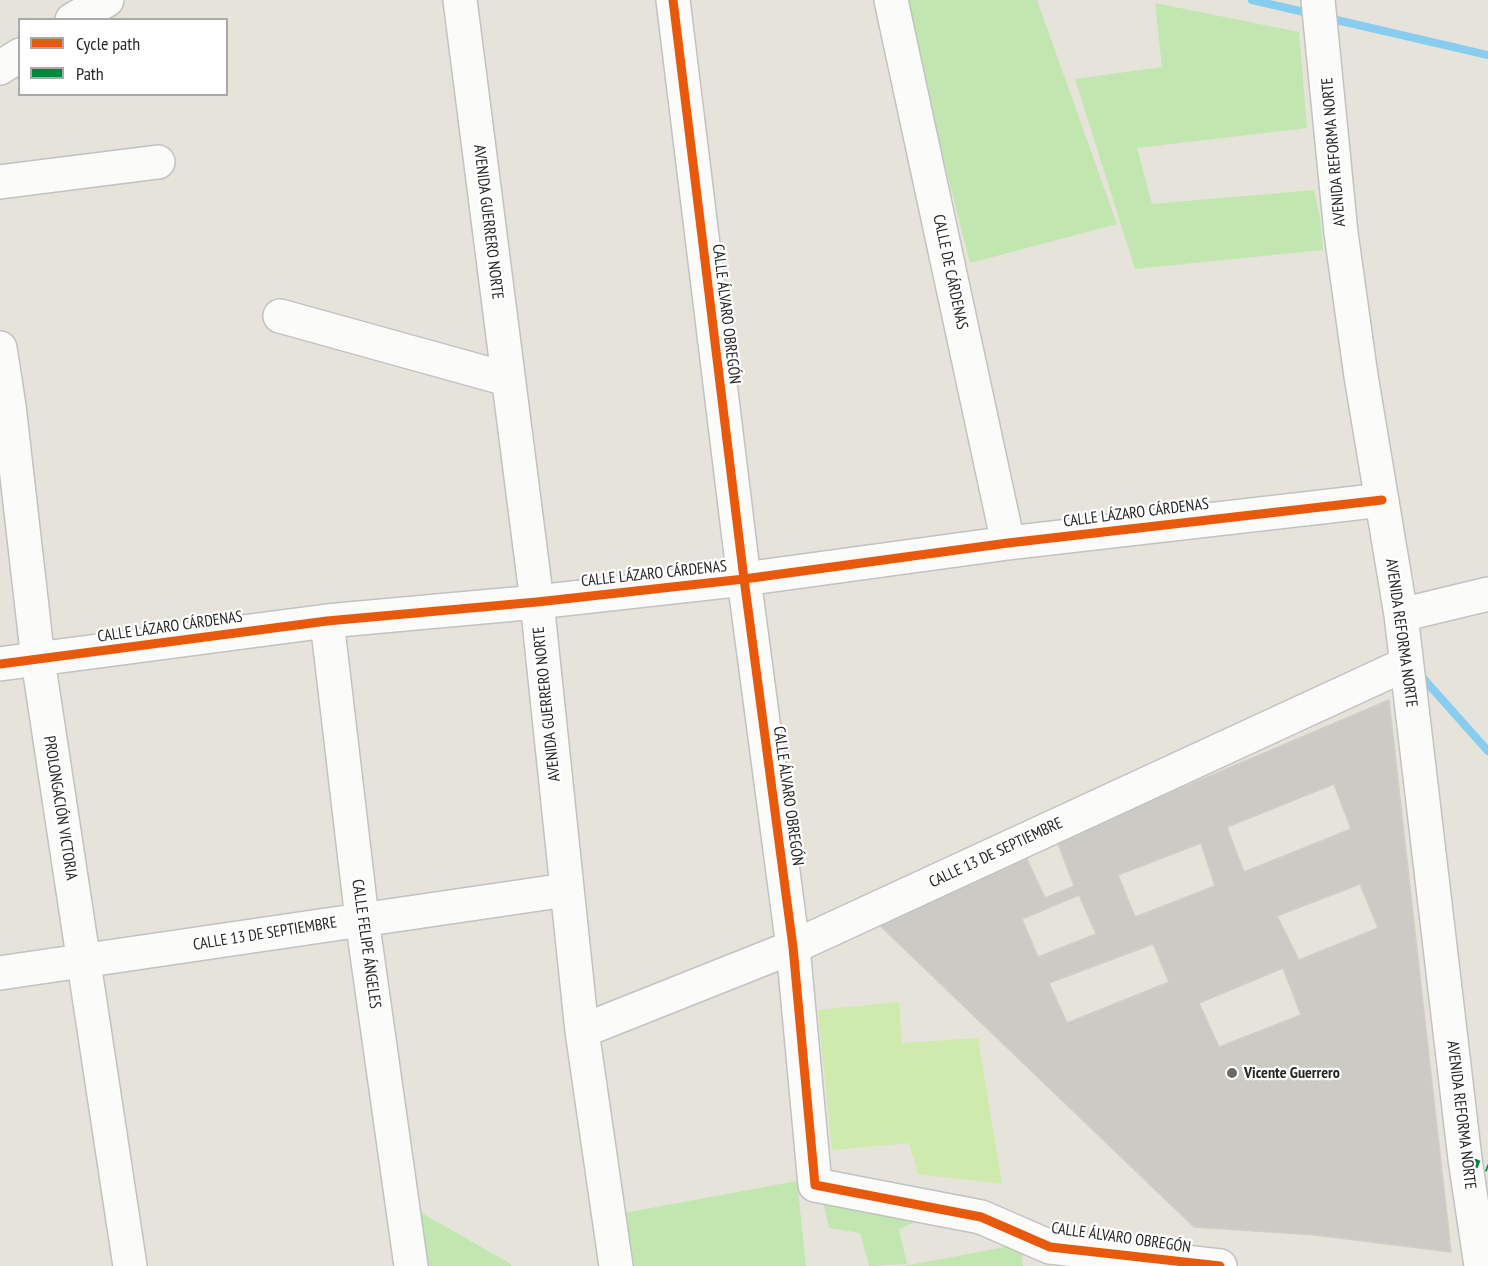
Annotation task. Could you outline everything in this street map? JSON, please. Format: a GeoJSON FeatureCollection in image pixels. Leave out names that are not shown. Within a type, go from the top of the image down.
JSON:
{"type":"FeatureCollection","features":[{"type":"Feature","properties":{"kind":"street"},"geometry":{"type":"LineString","coordinates":[[75,18],[106,0]]}},
{"type":"Feature","properties":{"kind":"street","name":"AVENIDA GUERRERO NORTE"},"geometry":{"type":"LineString","coordinates":[[460,0],[537,602],[582,1031],[616,1266]]}},
{"type":"Feature","properties":{"kind":"street","name":"CALLE ÁLVARO OBREGÓN"},"geometry":{"type":"LineString","coordinates":[[672,0],[744,579],[793,947],[815,1185],[981,1217],[1051,1256],[1220,1266]]}},
{"type":"Feature","properties":{"kind":"street","name":"CALLE DE CÁRDENAS"},"geometry":{"type":"LineString","coordinates":[[891,0],[1008,543]]}},
{"type":"Feature","properties":{"kind":"street","name":"AVENIDA REFORMA NORTE"},"geometry":{"type":"LineString","coordinates":[[1318,0],[1341,233],[1361,376],[1401,615],[1478,1182],[1481,1266]]}},
{"type":"Feature","properties":{"kind":"street"},"geometry":{"type":"LineString","coordinates":[[0,68],[18,56]]}},
{"type":"Feature","properties":{"kind":"street"},"geometry":{"type":"LineString","coordinates":[[0,182],[158,162]]}},
{"type":"Feature","properties":{"kind":"street"},"geometry":{"type":"LineString","coordinates":[[280,316],[507,379]]}},
{"type":"Feature","properties":{"kind":"street","name":"PROLONGACIÓN VICTORIA"},"geometry":{"type":"LineString","coordinates":[[0,348],[5,406],[38,660],[130,1266]]}},
{"type":"Feature","properties":{"kind":"street","name":"CALLE LÁZARO CÁRDENAS"},"geometry":{"type":"LineString","coordinates":[[0,664],[327,621],[537,602],[744,579],[1008,543],[1382,500]]}},
{"type":"Feature","properties":{"kind":"street"},"geometry":{"type":"LineString","coordinates":[[1401,615],[1488,594]]}},
{"type":"Feature","properties":{"kind":"street","name":"CALLE FELIPE ÁNGELES"},"geometry":{"type":"LineString","coordinates":[[327,621],[362,919],[411,1266]]}},
{"type":"Feature","properties":{"kind":"street","name":"CALLE 13 DE SEPTIEMBRE"},"geometry":{"type":"LineString","coordinates":[[582,1031],[793,947],[1406,664]]}},
{"type":"Feature","properties":{"kind":"street","name":"CALLE 13 DE SEPTIEMBRE"},"geometry":{"type":"LineString","coordinates":[[0,973],[566,891]]}},
{"type":"Feature","properties":{"kind":"green space"},"geometry":{"type":"Polygon","coordinates":[[[903,0],[1037,0],[1117,224],[970,263],[903,0]]]}},
{"type":"Feature","properties":{"kind":"green space"},"geometry":{"type":"Polygon","coordinates":[[[1155,3],[1299,32],[1307,128],[1137,148],[1152,204],[1314,190],[1323,250],[1135,269],[1075,79],[1162,67],[1155,3]]]}},
{"type":"Feature","properties":{"kind":"green space"},"geometry":{"type":"Polygon","coordinates":[[[899,1002],[902,1043],[978,1038],[1002,1184],[918,1174],[909,1143],[832,1150],[818,1010],[899,1002]]]}},
{"type":"Feature","properties":{"kind":"green space"},"geometry":{"type":"Polygon","coordinates":[[[797,1181],[806,1266],[631,1266],[624,1213],[797,1181]]]}},
{"type":"Feature","properties":{"kind":"green space"},"geometry":{"type":"Polygon","coordinates":[[[821,1193],[911,1209],[913,1223],[899,1229],[907,1264],[869,1266],[860,1233],[829,1228],[821,1193]]]}},
{"type":"Feature","properties":{"kind":"green space"},"geometry":{"type":"Polygon","coordinates":[[[413,1208],[511,1264],[511,1266],[421,1266],[413,1208]]]}},
{"type":"Feature","properties":{"kind":"green space"},"geometry":{"type":"Polygon","coordinates":[[[1021,1244],[1023,1266],[904,1266],[1021,1244]]]}},
{"type":"Feature","properties":{"kind":"building","name":"Vicente Guerrero"},"geometry":{"type":"Polygon","coordinates":[[[1389,700],[1451,1252],[1315,1235],[1194,1227],[873,919],[1389,700]]]}},
{"type":"Feature","properties":{"kind":"building"},"geometry":{"type":"Polygon","coordinates":[[[1334,784],[1351,829],[1244,872],[1227,827],[1334,784]]]}},
{"type":"Feature","properties":{"kind":"building"},"geometry":{"type":"Polygon","coordinates":[[[1057,841],[1074,886],[1045,898],[1025,855],[1057,841]]]}},
{"type":"Feature","properties":{"kind":"building"},"geometry":{"type":"Polygon","coordinates":[[[1201,843],[1215,886],[1135,917],[1118,875],[1201,843]]]}},
{"type":"Feature","properties":{"kind":"building"},"geometry":{"type":"Polygon","coordinates":[[[1360,884],[1378,928],[1299,960],[1277,916],[1360,884]]]}},
{"type":"Feature","properties":{"kind":"building"},"geometry":{"type":"Polygon","coordinates":[[[1079,895],[1096,934],[1038,957],[1022,919],[1079,895]]]}},
{"type":"Feature","properties":{"kind":"building"},"geometry":{"type":"Polygon","coordinates":[[[1153,944],[1169,982],[1067,1023],[1049,983],[1153,944]]]}},
{"type":"Feature","properties":{"kind":"building"},"geometry":{"type":"Polygon","coordinates":[[[1283,968],[1301,1015],[1219,1047],[1199,1003],[1283,968]]]}},
{"type":"Feature","properties":{"kind":"waterway"},"geometry":{"type":"LineString","coordinates":[[1252,0],[1313,14]]}},
{"type":"Feature","properties":{"kind":"waterway"},"geometry":{"type":"LineString","coordinates":[[1328,18],[1488,55]]}},
{"type":"Feature","properties":{"kind":"waterway"},"geometry":{"type":"LineString","coordinates":[[1422,677],[1488,751]]}},
{"type":"Feature","properties":{"kind":"marked path"},"geometry":{"type":"LineString","coordinates":[[1465,1159],[1488,1168]]}},
{"type":"Feature","properties":{"kind":"cycle path"},"geometry":{"type":"LineString","coordinates":[[673,0],[744,579],[793,947],[815,1185],[981,1217],[1050,1247],[1220,1266]]}},
{"type":"Feature","properties":{"kind":"cycle path"},"geometry":{"type":"LineString","coordinates":[[0,664],[327,621],[537,602],[744,579],[1008,543],[1382,500]]}},
{"type":"Feature","properties":{"kind":"place","name":"Vicente Guerrero"},"geometry":{"type":"Point","coordinates":[1232,1073]}}]}
